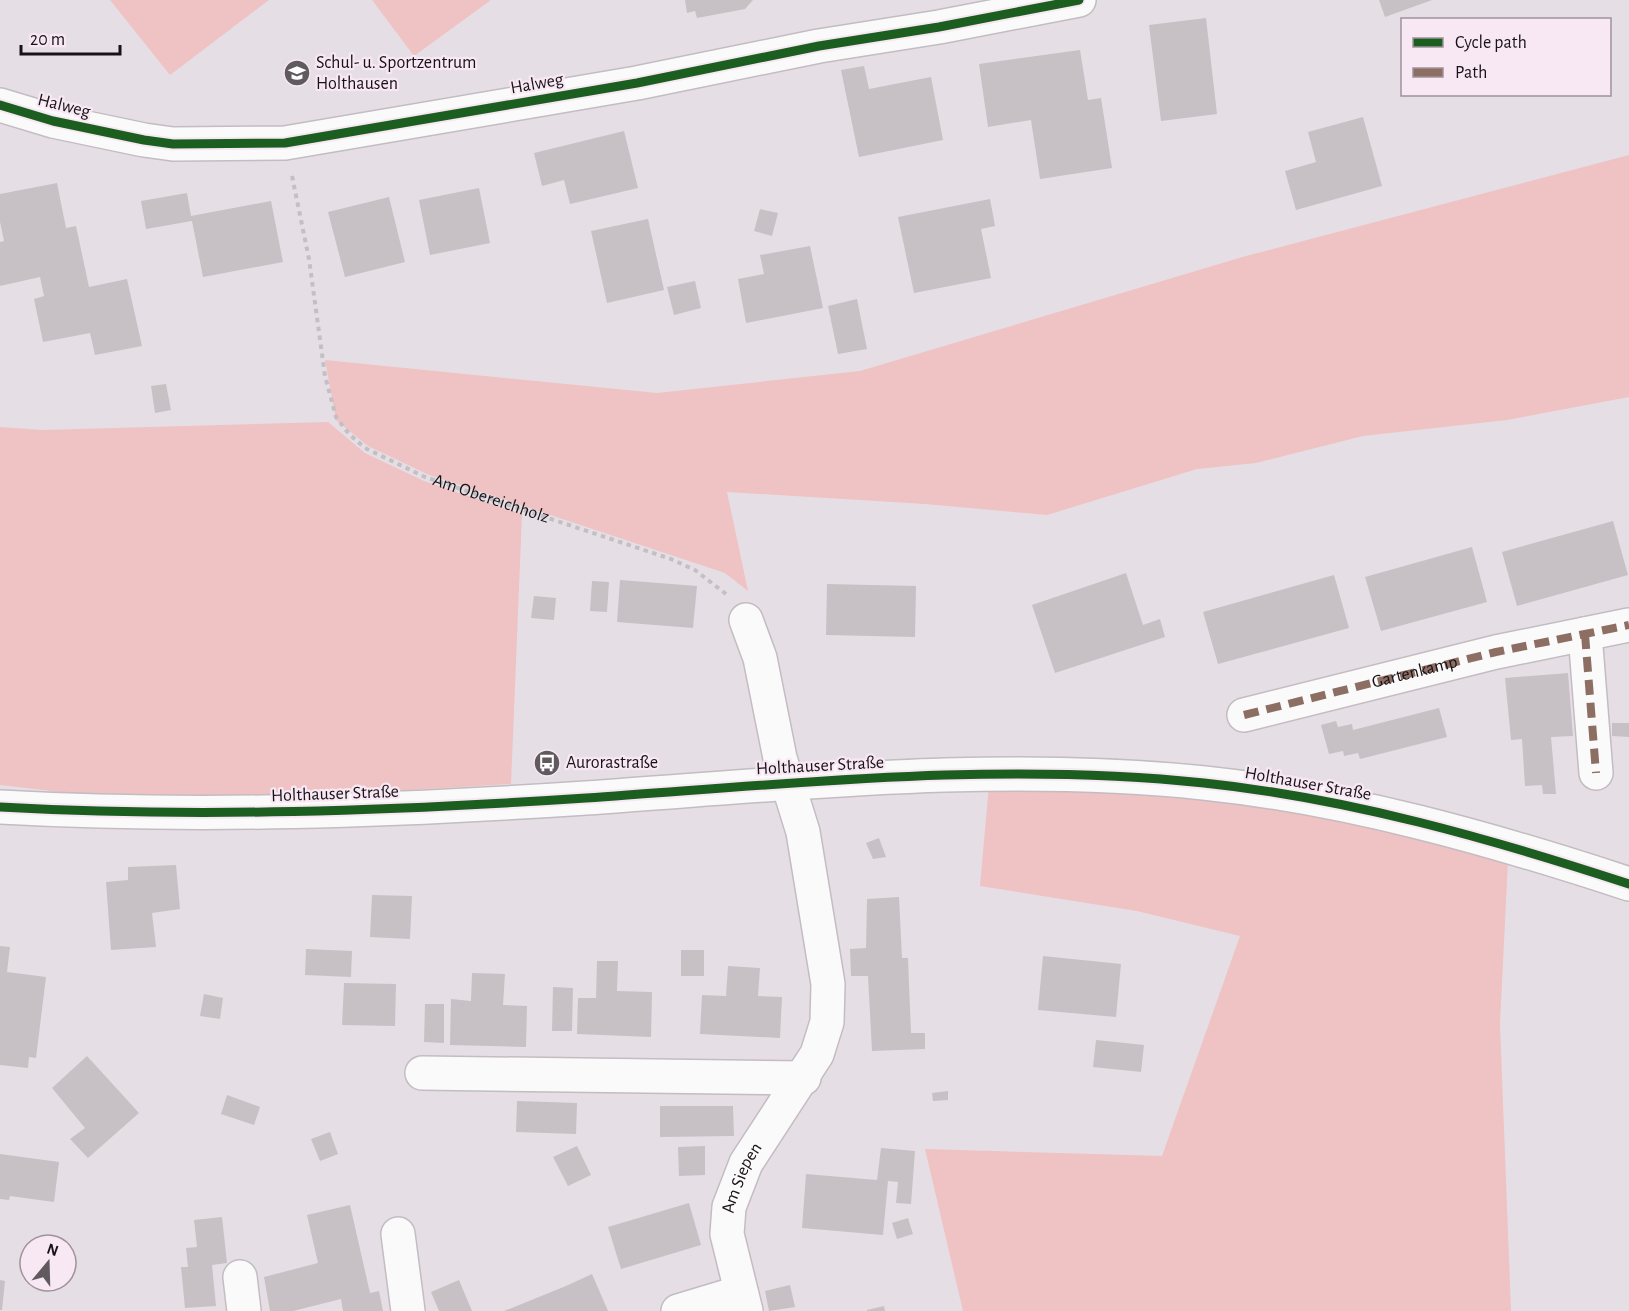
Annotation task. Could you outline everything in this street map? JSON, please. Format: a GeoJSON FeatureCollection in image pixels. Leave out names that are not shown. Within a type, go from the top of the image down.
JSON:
{"type":"FeatureCollection","features":[{"type":"Feature","properties":{"kind":"street","name":"Halweg"},"geometry":{"type":"LineString","coordinates":[[0,105],[53,122],[154,141],[219,145],[285,143],[637,83],[819,46],[939,27],[1079,0]]}},
{"type":"Feature","properties":{"kind":"street"},"geometry":{"type":"LineString","coordinates":[[422,1073],[804,1078],[823,1039],[827,1022],[828,984],[813,882],[802,832],[780,758],[760,658],[746,620]]}},
{"type":"Feature","properties":{"kind":"street","name":"Gartenkamp"},"geometry":{"type":"LineString","coordinates":[[1244,716],[1496,652],[1629,625]]}},
{"type":"Feature","properties":{"kind":"street"},"geometry":{"type":"LineString","coordinates":[[1585,634],[1596,773]]}},
{"type":"Feature","properties":{"kind":"street","name":"Holthauser Straße"},"geometry":{"type":"LineString","coordinates":[[0,807],[239,813],[360,810],[788,784],[1040,775],[1205,783],[1362,810],[1516,849],[1629,884]]}},
{"type":"Feature","properties":{"kind":"street","name":"Am Siepen"},"geometry":{"type":"LineString","coordinates":[[678,1311],[743,1302],[727,1233],[729,1207],[746,1163],[804,1078]]}},
{"type":"Feature","properties":{"kind":"street"},"geometry":{"type":"LineString","coordinates":[[398,1234],[408,1311]]}},
{"type":"Feature","properties":{"kind":"street"},"geometry":{"type":"LineString","coordinates":[[240,1277],[244,1311]]}},
{"type":"Feature","properties":{"kind":"shaded area"},"geometry":{"type":"Polygon","coordinates":[[[110,0],[269,0],[170,75],[110,0]]]}},
{"type":"Feature","properties":{"kind":"shaded area"},"geometry":{"type":"Polygon","coordinates":[[[372,0],[491,0],[414,56],[372,0]]]}},
{"type":"Feature","properties":{"kind":"shaded area"},"geometry":{"type":"Polygon","coordinates":[[[1629,155],[1629,397],[1507,420],[1363,436],[1256,463],[1197,469],[1047,515],[925,504],[727,492],[748,591],[725,573],[427,474],[368,446],[336,420],[325,360],[657,393],[860,371],[1246,256],[1629,155]]]}},
{"type":"Feature","properties":{"kind":"shaded area"},"geometry":{"type":"Polygon","coordinates":[[[328,422],[365,453],[424,481],[522,514],[511,784],[312,796],[121,799],[0,785],[0,427],[43,430],[328,422]]]}},
{"type":"Feature","properties":{"kind":"shaded area"},"geometry":{"type":"Polygon","coordinates":[[[989,785],[1205,792],[1370,826],[1508,861],[1500,1024],[1511,1311],[963,1311],[925,1149],[1162,1156],[1240,936],[1137,911],[980,886],[989,785]]]}},
{"type":"Feature","properties":{"kind":"building"},"geometry":{"type":"Polygon","coordinates":[[[685,0],[753,0],[745,9],[697,18],[695,11],[687,13],[685,0]]]}},
{"type":"Feature","properties":{"kind":"building"},"geometry":{"type":"Polygon","coordinates":[[[1379,0],[1432,0],[1385,17],[1379,0]]]}},
{"type":"Feature","properties":{"kind":"building"},"geometry":{"type":"Polygon","coordinates":[[[1206,18],[1217,114],[1161,121],[1149,25],[1206,18]]]}},
{"type":"Feature","properties":{"kind":"building"},"geometry":{"type":"Polygon","coordinates":[[[1080,50],[1088,100],[1101,98],[1112,168],[1040,179],[1031,120],[988,127],[979,64],[1080,50]]]}},
{"type":"Feature","properties":{"kind":"building"},"geometry":{"type":"Polygon","coordinates":[[[864,66],[869,89],[931,77],[943,140],[859,157],[841,70],[864,66]]]}},
{"type":"Feature","properties":{"kind":"building"},"geometry":{"type":"Polygon","coordinates":[[[1363,117],[1382,186],[1296,210],[1285,171],[1316,162],[1308,132],[1363,117]]]}},
{"type":"Feature","properties":{"kind":"building"},"geometry":{"type":"Polygon","coordinates":[[[624,131],[638,188],[570,204],[564,180],[542,186],[534,153],[624,131]]]}},
{"type":"Feature","properties":{"kind":"building"},"geometry":{"type":"Polygon","coordinates":[[[57,183],[66,228],[76,226],[89,287],[127,279],[142,346],[95,355],[90,333],[43,342],[34,299],[44,296],[40,277],[0,286],[0,242],[4,241],[0,222],[0,194],[57,183]]]}},
{"type":"Feature","properties":{"kind":"building"},"geometry":{"type":"Polygon","coordinates":[[[479,188],[490,243],[430,255],[419,200],[479,188]]]}},
{"type":"Feature","properties":{"kind":"building"},"geometry":{"type":"Polygon","coordinates":[[[187,193],[191,216],[271,201],[283,262],[203,277],[192,221],[146,229],[141,201],[187,193]]]}},
{"type":"Feature","properties":{"kind":"building"},"geometry":{"type":"Polygon","coordinates":[[[389,197],[405,262],[345,277],[328,212],[389,197]]]}},
{"type":"Feature","properties":{"kind":"building"},"geometry":{"type":"Polygon","coordinates":[[[990,199],[995,226],[981,229],[991,278],[914,293],[898,217],[990,199]]]}},
{"type":"Feature","properties":{"kind":"building"},"geometry":{"type":"Polygon","coordinates":[[[760,209],[778,213],[772,236],[754,231],[760,209]]]}},
{"type":"Feature","properties":{"kind":"building"},"geometry":{"type":"Polygon","coordinates":[[[648,219],[664,290],[607,303],[591,231],[648,219]]]}},
{"type":"Feature","properties":{"kind":"building"},"geometry":{"type":"Polygon","coordinates":[[[810,246],[823,308],[746,323],[738,279],[764,274],[760,255],[810,246]]]}},
{"type":"Feature","properties":{"kind":"building"},"geometry":{"type":"Polygon","coordinates":[[[695,281],[701,308],[674,315],[667,287],[695,281]]]}},
{"type":"Feature","properties":{"kind":"building"},"geometry":{"type":"Polygon","coordinates":[[[857,299],[867,349],[838,354],[828,306],[857,299]]]}},
{"type":"Feature","properties":{"kind":"building"},"geometry":{"type":"Polygon","coordinates":[[[166,384],[171,410],[155,413],[151,386],[166,384]]]}},
{"type":"Feature","properties":{"kind":"building"},"geometry":{"type":"Polygon","coordinates":[[[1613,521],[1628,575],[1517,606],[1502,552],[1613,521]]]}},
{"type":"Feature","properties":{"kind":"building"},"geometry":{"type":"Polygon","coordinates":[[[1472,547],[1487,602],[1381,631],[1365,577],[1472,547]]]}},
{"type":"Feature","properties":{"kind":"building"},"geometry":{"type":"Polygon","coordinates":[[[1126,573],[1143,625],[1160,619],[1165,637],[1055,673],[1032,605],[1126,573]]]}},
{"type":"Feature","properties":{"kind":"building"},"geometry":{"type":"Polygon","coordinates":[[[1334,575],[1349,628],[1218,664],[1203,612],[1334,575]]]}},
{"type":"Feature","properties":{"kind":"building"},"geometry":{"type":"Polygon","coordinates":[[[620,580],[697,586],[693,628],[617,622],[620,580]]]}},
{"type":"Feature","properties":{"kind":"building"},"geometry":{"type":"Polygon","coordinates":[[[592,581],[609,582],[607,612],[590,611],[592,581]]]}},
{"type":"Feature","properties":{"kind":"building"},"geometry":{"type":"Polygon","coordinates":[[[827,584],[916,586],[915,637],[826,635],[827,584]]]}},
{"type":"Feature","properties":{"kind":"building"},"geometry":{"type":"Polygon","coordinates":[[[534,596],[556,598],[554,620],[531,618],[534,596]]]}},
{"type":"Feature","properties":{"kind":"building"},"geometry":{"type":"Polygon","coordinates":[[[1568,673],[1573,736],[1551,737],[1556,794],[1543,794],[1542,785],[1525,786],[1522,739],[1511,740],[1505,678],[1568,673]]]}},
{"type":"Feature","properties":{"kind":"building"},"geometry":{"type":"Polygon","coordinates":[[[1439,708],[1447,737],[1360,759],[1358,753],[1344,756],[1343,751],[1329,754],[1321,725],[1336,721],[1338,727],[1352,724],[1353,730],[1439,708]]]}},
{"type":"Feature","properties":{"kind":"building"},"geometry":{"type":"Polygon","coordinates":[[[1612,723],[1629,723],[1629,737],[1612,736],[1612,723]]]}},
{"type":"Feature","properties":{"kind":"building"},"geometry":{"type":"Polygon","coordinates":[[[879,838],[886,857],[873,859],[866,843],[879,838]]]}},
{"type":"Feature","properties":{"kind":"building"},"geometry":{"type":"Polygon","coordinates":[[[176,865],[180,909],[152,913],[156,947],[111,950],[106,882],[128,880],[128,867],[176,865]]]}},
{"type":"Feature","properties":{"kind":"building"},"geometry":{"type":"Polygon","coordinates":[[[372,895],[412,896],[410,939],[370,937],[372,895]]]}},
{"type":"Feature","properties":{"kind":"building"},"geometry":{"type":"Polygon","coordinates":[[[899,897],[902,958],[908,958],[911,1033],[925,1033],[925,1049],[872,1051],[868,976],[851,976],[850,949],[866,948],[867,899],[899,897]]]}},
{"type":"Feature","properties":{"kind":"building"},"geometry":{"type":"Polygon","coordinates":[[[0,946],[10,947],[7,972],[46,977],[36,1058],[29,1057],[28,1068],[0,1065],[0,946]]]}},
{"type":"Feature","properties":{"kind":"building"},"geometry":{"type":"Polygon","coordinates":[[[306,949],[352,951],[351,977],[305,975],[306,949]]]}},
{"type":"Feature","properties":{"kind":"building"},"geometry":{"type":"Polygon","coordinates":[[[681,950],[704,950],[704,976],[681,976],[681,950]]]}},
{"type":"Feature","properties":{"kind":"building"},"geometry":{"type":"Polygon","coordinates":[[[1043,956],[1121,964],[1116,1017],[1038,1010],[1043,956]]]}},
{"type":"Feature","properties":{"kind":"building"},"geometry":{"type":"Polygon","coordinates":[[[597,961],[618,961],[617,991],[652,992],[651,1037],[577,1034],[578,998],[596,998],[597,961]]]}},
{"type":"Feature","properties":{"kind":"building"},"geometry":{"type":"Polygon","coordinates":[[[728,966],[760,968],[758,996],[782,997],[780,1038],[700,1034],[702,995],[726,996],[728,966]]]}},
{"type":"Feature","properties":{"kind":"building"},"geometry":{"type":"Polygon","coordinates":[[[472,973],[505,974],[503,1005],[527,1006],[526,1047],[450,1045],[451,999],[471,1001],[472,973]]]}},
{"type":"Feature","properties":{"kind":"building"},"geometry":{"type":"Polygon","coordinates":[[[344,983],[396,984],[395,1026],[342,1025],[344,983]]]}},
{"type":"Feature","properties":{"kind":"building"},"geometry":{"type":"Polygon","coordinates":[[[553,987],[573,988],[572,1031],[552,1031],[553,987]]]}},
{"type":"Feature","properties":{"kind":"building"},"geometry":{"type":"Polygon","coordinates":[[[204,994],[223,998],[220,1019],[200,1016],[204,994]]]}},
{"type":"Feature","properties":{"kind":"building"},"geometry":{"type":"Polygon","coordinates":[[[425,1004],[444,1004],[444,1043],[424,1042],[425,1004]]]}},
{"type":"Feature","properties":{"kind":"building"},"geometry":{"type":"Polygon","coordinates":[[[1096,1040],[1144,1045],[1141,1072],[1093,1067],[1096,1040]]]}},
{"type":"Feature","properties":{"kind":"building"},"geometry":{"type":"Polygon","coordinates":[[[87,1056],[139,1113],[88,1158],[70,1139],[85,1128],[52,1088],[87,1056]]]}},
{"type":"Feature","properties":{"kind":"building"},"geometry":{"type":"Polygon","coordinates":[[[948,1091],[948,1100],[933,1101],[932,1093],[948,1091]]]}},
{"type":"Feature","properties":{"kind":"building"},"geometry":{"type":"Polygon","coordinates":[[[227,1095],[260,1107],[254,1125],[221,1114],[227,1095]]]}},
{"type":"Feature","properties":{"kind":"building"},"geometry":{"type":"Polygon","coordinates":[[[517,1101],[577,1103],[576,1134],[516,1132],[517,1101]]]}},
{"type":"Feature","properties":{"kind":"building"},"geometry":{"type":"Polygon","coordinates":[[[660,1106],[733,1106],[734,1136],[660,1137],[660,1106]]]}},
{"type":"Feature","properties":{"kind":"building"},"geometry":{"type":"Polygon","coordinates":[[[330,1132],[338,1154],[320,1161],[311,1139],[330,1132]]]}},
{"type":"Feature","properties":{"kind":"building"},"geometry":{"type":"Polygon","coordinates":[[[577,1146],[591,1175],[568,1186],[553,1157],[577,1146]]]}},
{"type":"Feature","properties":{"kind":"building"},"geometry":{"type":"Polygon","coordinates":[[[705,1146],[705,1175],[679,1176],[678,1147],[705,1146]]]}},
{"type":"Feature","properties":{"kind":"building"},"geometry":{"type":"Polygon","coordinates":[[[881,1148],[915,1151],[911,1204],[896,1203],[898,1182],[888,1181],[883,1235],[802,1228],[806,1174],[877,1180],[881,1148]]]}},
{"type":"Feature","properties":{"kind":"building"},"geometry":{"type":"Polygon","coordinates":[[[0,1154],[59,1162],[54,1202],[10,1196],[9,1200],[0,1199],[0,1154]]]}},
{"type":"Feature","properties":{"kind":"building"},"geometry":{"type":"Polygon","coordinates":[[[689,1203],[701,1245],[621,1269],[608,1227],[689,1203]]]}},
{"type":"Feature","properties":{"kind":"building"},"geometry":{"type":"Polygon","coordinates":[[[350,1205],[370,1293],[379,1291],[383,1311],[343,1311],[341,1299],[293,1311],[270,1311],[264,1277],[318,1263],[307,1215],[350,1205]]]}},
{"type":"Feature","properties":{"kind":"building"},"geometry":{"type":"Polygon","coordinates":[[[222,1217],[227,1263],[212,1265],[216,1306],[185,1308],[181,1267],[188,1267],[186,1248],[197,1247],[194,1220],[222,1217]]]}},
{"type":"Feature","properties":{"kind":"building"},"geometry":{"type":"Polygon","coordinates":[[[908,1218],[913,1234],[897,1239],[892,1223],[908,1218]]]}},
{"type":"Feature","properties":{"kind":"building"},"geometry":{"type":"Polygon","coordinates":[[[592,1274],[608,1311],[504,1311],[566,1286],[592,1274]]]}},
{"type":"Feature","properties":{"kind":"building"},"geometry":{"type":"Polygon","coordinates":[[[0,1280],[5,1281],[2,1310],[0,1310],[0,1280]]]}},
{"type":"Feature","properties":{"kind":"building"},"geometry":{"type":"Polygon","coordinates":[[[459,1280],[472,1311],[439,1311],[431,1292],[459,1280]]]}},
{"type":"Feature","properties":{"kind":"building"},"geometry":{"type":"Polygon","coordinates":[[[790,1285],[795,1307],[769,1311],[765,1291],[790,1285]]]}},
{"type":"Feature","properties":{"kind":"building"},"geometry":{"type":"Polygon","coordinates":[[[884,1306],[885,1311],[867,1311],[867,1310],[884,1306]]]}},
{"type":"Feature","properties":{"kind":"marked path"},"geometry":{"type":"LineString","coordinates":[[1244,715],[1496,652],[1629,625]]}},
{"type":"Feature","properties":{"kind":"marked path"},"geometry":{"type":"LineString","coordinates":[[1585,634],[1596,773]]}},
{"type":"Feature","properties":{"kind":"cycle path"},"geometry":{"type":"LineString","coordinates":[[0,105],[53,121],[173,144],[285,143],[637,83],[819,46],[939,27],[1079,0]]}},
{"type":"Feature","properties":{"kind":"cycle path"},"geometry":{"type":"LineString","coordinates":[[0,807],[146,812],[293,812],[513,803],[895,777],[972,774],[1127,777],[1258,790],[1366,810],[1472,836],[1629,884]]}},
{"type":"Feature","properties":{"kind":"place","name":"Schul- u. Sportzentrum Holthausen"},"geometry":{"type":"Point","coordinates":[297,73]}},
{"type":"Feature","properties":{"kind":"place","name":"Aurorastraße"},"geometry":{"type":"Point","coordinates":[547,763]}}]}
